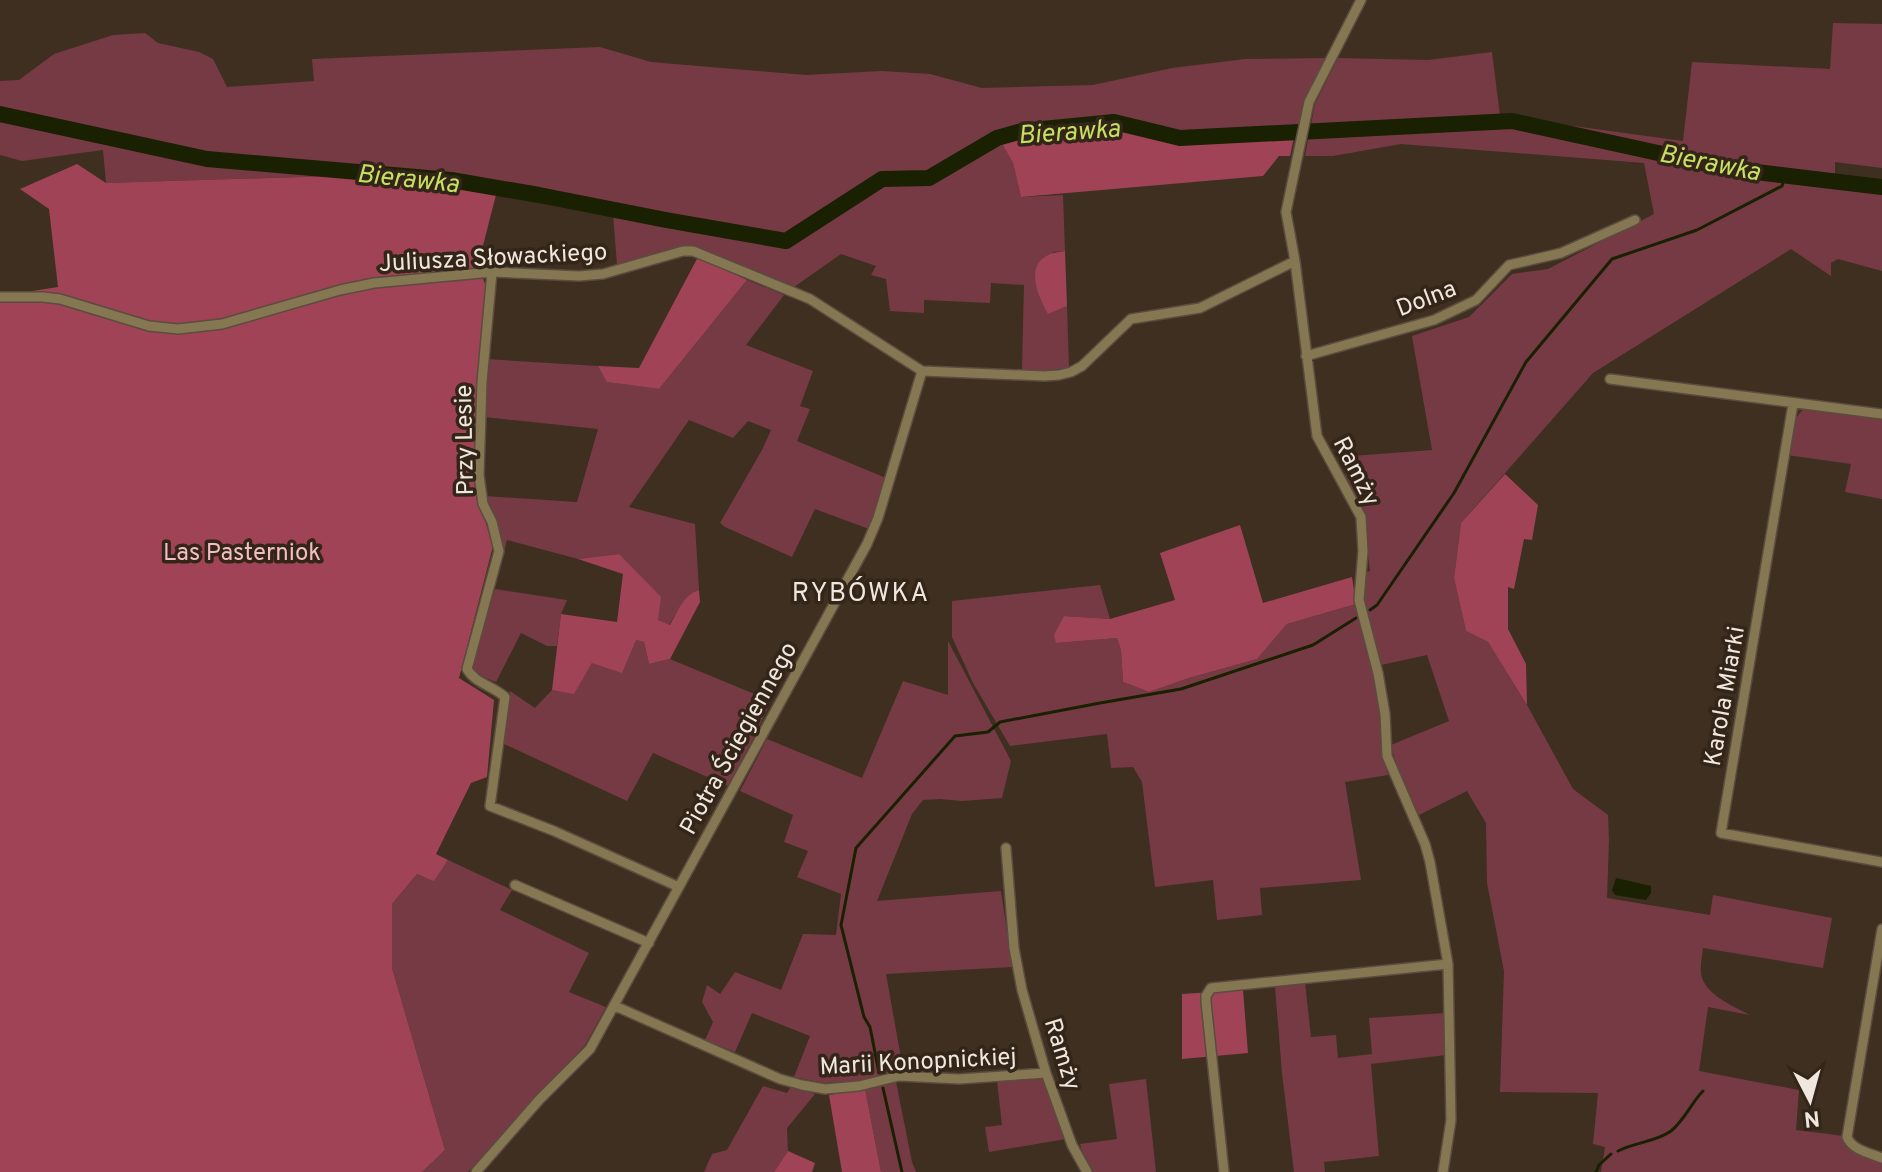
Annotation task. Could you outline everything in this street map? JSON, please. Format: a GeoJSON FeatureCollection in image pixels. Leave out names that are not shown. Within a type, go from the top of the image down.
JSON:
{"type":"FeatureCollection","features":[{"type":"Feature","properties":{"kind":"street","name":"Ramży"},"geometry":{"type":"LineString","coordinates":[[1361,0],[1309,102],[1286,212],[1317,436],[1361,517],[1363,551],[1359,600],[1378,673],[1385,714],[1387,756],[1425,844],[1448,964],[1451,1120],[1443,1172]]}},
{"type":"Feature","properties":{"kind":"street","name":"Dolna"},"geometry":{"type":"LineString","coordinates":[[1306,356],[1434,320],[1476,300],[1509,265],[1561,253],[1635,220]]}},
{"type":"Feature","properties":{"kind":"street","name":"Juliusza Słowackiego"},"geometry":{"type":"LineString","coordinates":[[0,297],[60,299],[149,326],[178,329],[222,324],[374,283],[492,272],[579,276],[603,274],[683,251],[693,251],[810,299],[922,371]]}},
{"type":"Feature","properties":{"kind":"street"},"geometry":{"type":"LineString","coordinates":[[922,371],[1044,376],[1071,372],[1082,366],[1131,319],[1200,308],[1295,261]]}},
{"type":"Feature","properties":{"kind":"street","name":"Przy Lesie"},"geometry":{"type":"LineString","coordinates":[[492,272],[482,382],[479,475],[483,504],[492,522],[499,551],[467,669],[472,677],[497,689],[505,697],[490,806],[679,887]]}},
{"type":"Feature","properties":{"kind":"street","name":"Piotra Ściegiennego"},"geometry":{"type":"LineString","coordinates":[[476,1172],[540,1099],[590,1049],[615,1006],[867,544],[878,518],[922,371]]}},
{"type":"Feature","properties":{"kind":"street"},"geometry":{"type":"LineString","coordinates":[[1610,379],[1882,414]]}},
{"type":"Feature","properties":{"kind":"street","name":"Karola Miarki"},"geometry":{"type":"LineString","coordinates":[[1793,404],[1721,833],[1882,862]]}},
{"type":"Feature","properties":{"kind":"street","name":"Ramży"},"geometry":{"type":"LineString","coordinates":[[1006,848],[1014,948],[1022,990],[1046,1073],[1072,1145],[1087,1172]]}},
{"type":"Feature","properties":{"kind":"street"},"geometry":{"type":"LineString","coordinates":[[515,885],[649,943]]}},
{"type":"Feature","properties":{"kind":"street"},"geometry":{"type":"LineString","coordinates":[[1882,929],[1847,1137],[1849,1143],[1882,1158]]}},
{"type":"Feature","properties":{"kind":"street"},"geometry":{"type":"LineString","coordinates":[[1224,1172],[1206,1002],[1211,988],[1448,964]]}},
{"type":"Feature","properties":{"kind":"street","name":"Marii Konopnickiej"},"geometry":{"type":"LineString","coordinates":[[615,1006],[780,1079],[825,1089],[859,1086],[899,1076],[959,1079],[1046,1073]]}},
{"type":"Feature","properties":{"kind":"shaded area"},"geometry":{"type":"Polygon","coordinates":[[[1833,23],[1882,24],[1882,168],[1835,162],[1835,175],[1882,181],[1882,271],[1838,259],[1831,263],[1831,276],[1791,249],[1593,373],[1461,523],[1454,578],[1466,631],[1488,642],[1573,789],[1608,815],[1607,898],[1710,915],[1713,895],[1832,918],[1823,968],[1703,948],[1701,974],[1708,988],[1750,1015],[1708,1007],[1699,1071],[1799,1090],[1796,1130],[1844,1136],[1845,1143],[1882,1161],[1882,1172],[1601,1172],[1605,1147],[1593,1144],[1598,1093],[1500,1092],[1504,971],[1487,883],[1486,823],[1467,791],[1417,816],[1399,774],[1391,745],[1449,721],[1427,655],[1381,665],[1365,602],[1364,573],[1370,571],[1363,513],[1338,457],[1432,450],[1412,336],[1469,317],[1512,274],[1548,269],[1654,214],[1644,163],[1401,144],[1333,156],[1305,156],[1315,104],[1338,58],[1428,60],[1492,52],[1500,116],[1683,141],[1692,62],[1830,69],[1833,23]]]}},
{"type":"Feature","properties":{"kind":"shaded area"},"geometry":{"type":"Polygon","coordinates":[[[145,33],[158,43],[199,52],[213,59],[227,87],[314,81],[312,59],[600,47],[651,62],[806,75],[882,71],[930,74],[982,88],[1093,85],[1172,68],[1245,59],[1327,58],[1305,104],[1297,131],[1181,137],[1110,120],[1021,129],[986,143],[1000,140],[1013,163],[1021,197],[1063,195],[1065,251],[1053,252],[1048,313],[1067,306],[1069,368],[1027,372],[1022,369],[1024,285],[991,283],[990,303],[924,300],[924,313],[890,311],[886,279],[871,275],[876,266],[841,254],[794,287],[696,246],[617,265],[613,213],[788,244],[836,216],[818,214],[786,236],[344,165],[364,175],[106,183],[103,150],[22,161],[0,155],[0,81],[19,80],[54,54],[113,35],[145,33]]]}},
{"type":"Feature","properties":{"kind":"shaded area"},"geometry":{"type":"Polygon","coordinates":[[[747,280],[784,295],[746,345],[813,371],[800,406],[810,409],[797,441],[886,478],[869,529],[815,509],[792,557],[725,527],[720,523],[771,430],[748,421],[733,438],[689,420],[629,507],[695,524],[699,590],[685,600],[669,625],[658,620],[619,554],[578,559],[507,540],[503,555],[485,496],[577,502],[598,429],[484,417],[486,359],[598,366],[608,382],[659,389],[747,280]]]}},
{"type":"Feature","properties":{"kind":"shaded area"},"geometry":{"type":"Polygon","coordinates":[[[1806,407],[1882,416],[1882,499],[1845,492],[1851,464],[1787,455],[1794,423],[1806,407]]]}},
{"type":"Feature","properties":{"kind":"shaded area"},"geometry":{"type":"Polygon","coordinates":[[[1100,585],[1110,619],[1064,616],[1056,643],[1117,638],[1123,682],[1149,692],[1257,659],[1287,624],[1356,604],[1376,676],[1388,775],[1345,782],[1361,880],[1260,888],[1262,915],[1217,920],[1213,880],[1155,887],[1142,782],[1133,767],[1111,768],[1107,734],[1010,746],[973,683],[952,637],[952,601],[1100,585]]]}},
{"type":"Feature","properties":{"kind":"shaded area"},"geometry":{"type":"Polygon","coordinates":[[[495,589],[567,600],[561,614],[557,646],[547,646],[521,633],[496,682],[474,670],[473,655],[495,589]]]}},
{"type":"Feature","properties":{"kind":"shaded area"},"geometry":{"type":"Polygon","coordinates":[[[636,640],[644,642],[649,664],[670,659],[771,701],[728,786],[653,753],[627,801],[502,743],[510,691],[535,708],[552,690],[574,693],[592,663],[636,640]]]}},
{"type":"Feature","properties":{"kind":"shaded area"},"geometry":{"type":"Polygon","coordinates":[[[948,641],[1011,761],[1002,798],[923,800],[912,814],[877,901],[1001,891],[1012,967],[886,974],[903,1069],[859,1081],[824,1083],[794,1077],[810,1036],[752,1013],[735,1052],[705,1040],[713,1022],[702,1002],[707,985],[720,994],[735,972],[781,990],[803,934],[836,935],[841,894],[797,877],[808,851],[784,842],[793,815],[740,791],[767,739],[862,778],[903,681],[948,695],[948,641]]]}},
{"type":"Feature","properties":{"kind":"shaded area"},"geometry":{"type":"Polygon","coordinates":[[[448,860],[512,890],[500,910],[589,953],[569,992],[606,1007],[585,1045],[468,1172],[422,1172],[445,1150],[392,968],[392,904],[417,874],[434,880],[448,860]]]}},
{"type":"Feature","properties":{"kind":"shaded area"},"geometry":{"type":"Polygon","coordinates":[[[1616,878],[1651,886],[1651,893],[1646,900],[1615,895],[1612,890],[1616,878]]]}},
{"type":"Feature","properties":{"kind":"shaded area"},"geometry":{"type":"Polygon","coordinates":[[[1305,982],[1311,1037],[1336,1035],[1338,1058],[1372,1054],[1369,1018],[1446,1013],[1446,1055],[1371,1064],[1379,1156],[1324,1162],[1325,1172],[1294,1172],[1282,1073],[1275,987],[1305,982]]]}},
{"type":"Feature","properties":{"kind":"shaded area"},"geometry":{"type":"Polygon","coordinates":[[[1043,1079],[1066,1139],[989,1152],[985,1127],[1002,1125],[997,1081],[1043,1079]]]}},
{"type":"Feature","properties":{"kind":"shaded area"},"geometry":{"type":"Polygon","coordinates":[[[1146,1079],[1156,1172],[1088,1172],[1080,1144],[1117,1139],[1109,1084],[1146,1079]]]}},
{"type":"Feature","properties":{"kind":"shaded area"},"geometry":{"type":"Polygon","coordinates":[[[896,1082],[916,1172],[881,1172],[865,1089],[896,1082]]]}},
{"type":"Feature","properties":{"kind":"shaded area"},"geometry":{"type":"Polygon","coordinates":[[[763,1086],[787,1093],[791,1086],[815,1094],[787,1128],[788,1151],[774,1172],[704,1172],[712,1154],[727,1150],[763,1086]]]}},
{"type":"Feature","properties":{"kind":"green space"},"geometry":{"type":"Polygon","coordinates":[[[1113,126],[1179,142],[1295,133],[1290,156],[1279,156],[1263,176],[1021,197],[1013,163],[1000,140],[1113,126]]]}},
{"type":"Feature","properties":{"kind":"green space","name":"Las Pasterniok"},"geometry":{"type":"Polygon","coordinates":[[[77,164],[106,183],[364,175],[497,191],[478,265],[488,292],[475,449],[479,501],[493,546],[459,678],[494,700],[487,777],[471,783],[436,854],[448,860],[434,881],[417,874],[392,904],[392,968],[445,1150],[422,1172],[0,1172],[0,296],[58,287],[49,209],[20,189],[77,164]]]}},
{"type":"Feature","properties":{"kind":"green space"},"geometry":{"type":"Polygon","coordinates":[[[1065,251],[1067,306],[1048,314],[1038,293],[1037,266],[1052,254],[1065,251]]]}},
{"type":"Feature","properties":{"kind":"green space"},"geometry":{"type":"Polygon","coordinates":[[[698,257],[747,280],[659,389],[607,382],[598,366],[639,368],[698,257]]]}},
{"type":"Feature","properties":{"kind":"green space"},"geometry":{"type":"Polygon","coordinates":[[[1505,474],[1538,505],[1532,540],[1524,539],[1514,589],[1508,587],[1508,629],[1526,664],[1527,705],[1488,642],[1466,631],[1454,578],[1461,523],[1505,474]]]}},
{"type":"Feature","properties":{"kind":"green space"},"geometry":{"type":"Polygon","coordinates":[[[1240,525],[1263,603],[1352,577],[1356,604],[1287,624],[1257,659],[1149,692],[1123,682],[1117,638],[1056,643],[1054,635],[1064,616],[1110,619],[1175,600],[1160,553],[1240,525]]]}},
{"type":"Feature","properties":{"kind":"green space"},"geometry":{"type":"Polygon","coordinates":[[[619,554],[661,597],[658,620],[670,625],[685,600],[699,590],[700,602],[670,659],[649,664],[644,642],[636,640],[622,673],[592,663],[574,694],[552,690],[561,614],[617,622],[623,574],[578,559],[619,554]]]}},
{"type":"Feature","properties":{"kind":"green space"},"geometry":{"type":"Polygon","coordinates":[[[1243,990],[1248,1053],[1182,1059],[1182,994],[1243,990]]]}},
{"type":"Feature","properties":{"kind":"green space"},"geometry":{"type":"Polygon","coordinates":[[[865,1089],[881,1172],[842,1172],[829,1095],[865,1089]]]}},
{"type":"Feature","properties":{"kind":"green space"},"geometry":{"type":"Polygon","coordinates":[[[788,1151],[815,1163],[812,1172],[774,1172],[788,1151]]]}},
{"type":"Feature","properties":{"kind":"waterway","name":"Bierawka"},"geometry":{"type":"LineString","coordinates":[[0,114],[207,159],[451,180],[786,241],[882,179],[929,178],[997,138],[1022,131],[1114,122],[1180,138],[1512,121],[1731,169],[1882,187]]}},
{"type":"Feature","properties":{"kind":"waterway"},"geometry":{"type":"LineString","coordinates":[[1370,610],[1377,605],[1454,493],[1526,362],[1612,259],[1697,230],[1782,186],[1785,176]]}},
{"type":"Feature","properties":{"kind":"waterway"},"geometry":{"type":"LineString","coordinates":[[879,1073],[870,1027],[864,1017],[841,925],[856,848],[955,736],[988,732],[1000,722],[1181,689],[1313,645],[1356,618]]}},
{"type":"Feature","properties":{"kind":"waterway"},"geometry":{"type":"LineString","coordinates":[[883,1088],[902,1172]]}},
{"type":"Feature","properties":{"kind":"waterway"},"geometry":{"type":"LineString","coordinates":[[1618,1151],[1671,1131],[1703,1091]]}},
{"type":"Feature","properties":{"kind":"waterway"},"geometry":{"type":"LineString","coordinates":[[1596,1172],[1611,1154]]}},
{"type":"Feature","properties":{"kind":"district","name":"RYBÓWKA"},"geometry":{"type":"Point","coordinates":[861,592]}}]}
